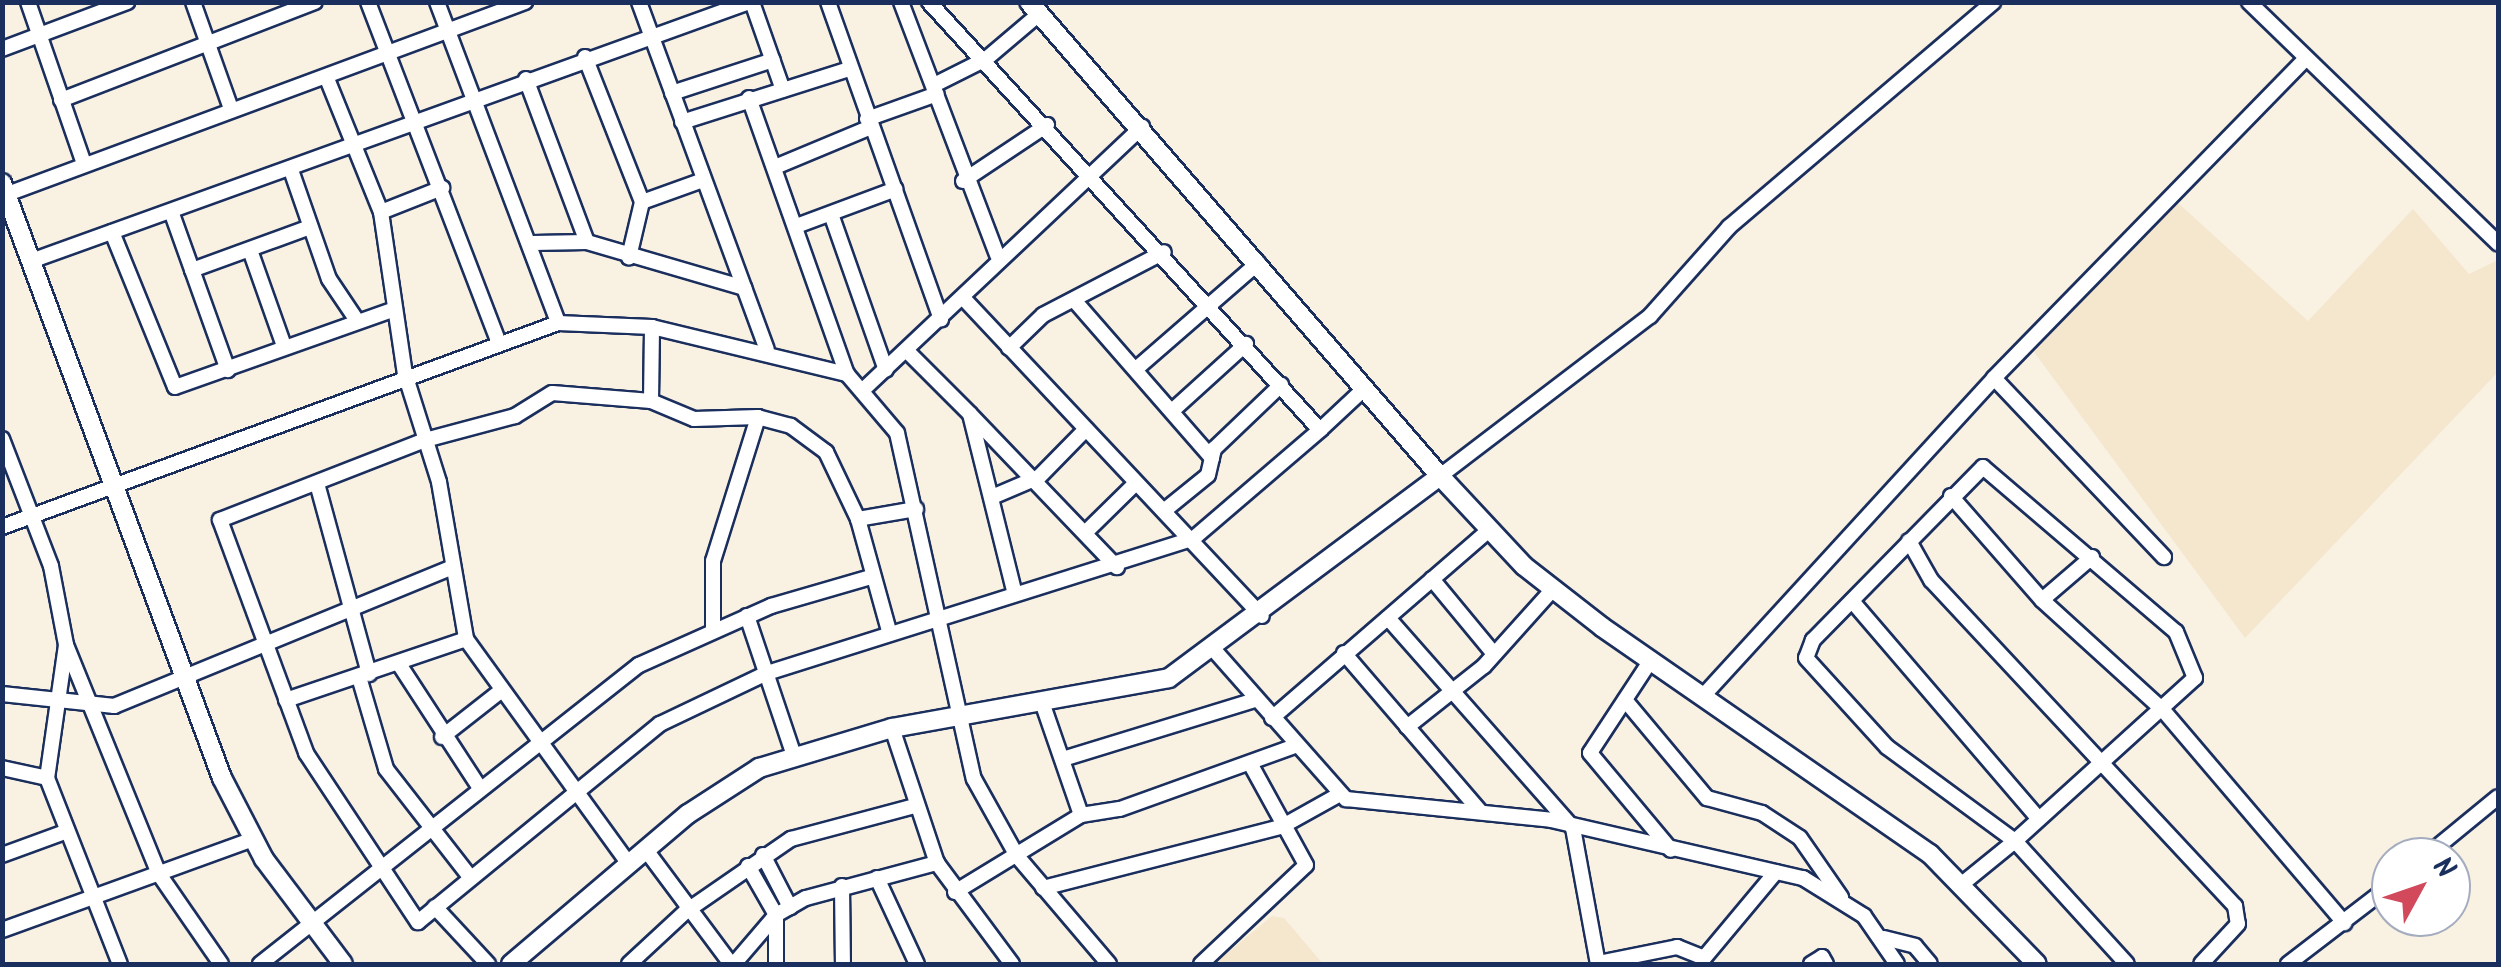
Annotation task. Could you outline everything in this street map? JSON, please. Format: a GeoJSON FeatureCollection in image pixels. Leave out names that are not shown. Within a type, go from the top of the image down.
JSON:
{"type":"FeatureCollection","features":[{"type":"Feature","properties":{"kind":"street"},"geometry":{"type":"LineString","coordinates":[[28,2],[84,164]]}},
{"type":"Feature","properties":{"kind":"street"},"geometry":{"type":"LineString","coordinates":[[2,49],[127,2]]}},
{"type":"Feature","properties":{"kind":"street"},"geometry":{"type":"LineString","coordinates":[[193,2],[231,109]]}},
{"type":"Feature","properties":{"kind":"street"},"geometry":{"type":"LineString","coordinates":[[62,100],[314,2]]}},
{"type":"Feature","properties":{"kind":"street"},"geometry":{"type":"LineString","coordinates":[[368,2],[497,338]]}},
{"type":"Feature","properties":{"kind":"street"},"geometry":{"type":"LineString","coordinates":[[437,2],[472,100],[532,244],[558,323]]}},
{"type":"Feature","properties":{"kind":"street"},"geometry":{"type":"LineString","coordinates":[[639,2],[767,349]]}},
{"type":"Feature","properties":{"kind":"street"},"geometry":{"type":"LineString","coordinates":[[30,262],[356,146],[650,33],[750,2],[783,90]]}},
{"type":"Feature","properties":{"kind":"street"},"geometry":{"type":"LineString","coordinates":[[828,2],[941,320]]}},
{"type":"Feature","properties":{"kind":"street"},"geometry":{"type":"LineString","coordinates":[[901,2],[936,90],[964,181],[998,255]]}},
{"type":"Feature","properties":{"kind":"street"},"geometry":{"type":"LineString","coordinates":[[929,2],[1093,172],[1320,430]]}},
{"type":"Feature","properties":{"kind":"street"},"geometry":{"type":"LineString","coordinates":[[511,964],[722,789],[793,753],[892,728],[1043,705],[1169,678],[1215,651],[1650,316],[1729,227],[1993,2]]}},
{"type":"Feature","properties":{"kind":"street"},"geometry":{"type":"LineString","coordinates":[[2249,2],[2498,244]]}},
{"type":"Feature","properties":{"kind":"street"},"geometry":{"type":"LineString","coordinates":[[344,964],[309,922],[253,839],[186,680],[4,192],[231,109],[328,81],[520,3]]}},
{"type":"Feature","properties":{"kind":"street"},"geometry":{"type":"LineString","coordinates":[[774,167],[936,90],[986,59],[1034,8],[1488,531],[1553,588],[1962,884],[2037,964]]}},
{"type":"Feature","properties":{"kind":"street"},"geometry":{"type":"LineString","coordinates":[[586,57],[642,202],[629,257]]}},
{"type":"Feature","properties":{"kind":"street"},"geometry":{"type":"LineString","coordinates":[[1703,696],[1994,378],[2305,59]]}},
{"type":"Feature","properties":{"kind":"street"},"geometry":{"type":"LineString","coordinates":[[672,93],[773,60]]}},
{"type":"Feature","properties":{"kind":"street"},"geometry":{"type":"LineString","coordinates":[[682,122],[849,69]]}},
{"type":"Feature","properties":{"kind":"street"},"geometry":{"type":"LineString","coordinates":[[526,79],[587,242]]}},
{"type":"Feature","properties":{"kind":"street"},"geometry":{"type":"LineString","coordinates":[[328,81],[381,212],[405,374],[425,440],[466,639],[629,864]]}},
{"type":"Feature","properties":{"kind":"street"},"geometry":{"type":"LineString","coordinates":[[748,98],[799,224],[847,374]]}},
{"type":"Feature","properties":{"kind":"street"},"geometry":{"type":"LineString","coordinates":[[964,181],[1047,124]]}},
{"type":"Feature","properties":{"kind":"street"},"geometry":{"type":"LineString","coordinates":[[865,388],[966,302],[998,255],[1142,128]]}},
{"type":"Feature","properties":{"kind":"street"},"geometry":{"type":"LineString","coordinates":[[290,170],[310,227],[356,318]]}},
{"type":"Feature","properties":{"kind":"street"},"geometry":{"type":"LineString","coordinates":[[642,202],[703,180]]}},
{"type":"Feature","properties":{"kind":"street"},"geometry":{"type":"LineString","coordinates":[[381,212],[442,188]]}},
{"type":"Feature","properties":{"kind":"street"},"geometry":{"type":"LineString","coordinates":[[799,224],[896,189]]}},
{"type":"Feature","properties":{"kind":"street"},"geometry":{"type":"LineString","coordinates":[[171,211],[228,370]]}},
{"type":"Feature","properties":{"kind":"street"},"geometry":{"type":"LineString","coordinates":[[830,214],[886,370]]}},
{"type":"Feature","properties":{"kind":"street"},"geometry":{"type":"LineString","coordinates":[[192,270],[310,227]]}},
{"type":"Feature","properties":{"kind":"street"},"geometry":{"type":"LineString","coordinates":[[112,232],[169,381],[187,386],[356,318],[395,309]]}},
{"type":"Feature","properties":{"kind":"street"},"geometry":{"type":"LineString","coordinates":[[532,244],[587,242],[744,288]]}},
{"type":"Feature","properties":{"kind":"street"},"geometry":{"type":"LineString","coordinates":[[250,250],[284,346]]}},
{"type":"Feature","properties":{"kind":"street"},"geometry":{"type":"LineString","coordinates":[[1008,348],[1074,300],[1164,252]]}},
{"type":"Feature","properties":{"kind":"street"},"geometry":{"type":"LineString","coordinates":[[1136,369],[1258,263]]}},
{"type":"Feature","properties":{"kind":"street"},"geometry":{"type":"LineString","coordinates":[[1074,300],[1212,458]]}},
{"type":"Feature","properties":{"kind":"street"},"geometry":{"type":"LineString","coordinates":[[966,302],[1136,483],[1194,538],[1262,616]]}},
{"type":"Feature","properties":{"kind":"street"},"geometry":{"type":"LineString","coordinates":[[2,527],[114,490],[497,338],[558,323],[652,327],[767,349],[847,374],[865,388],[897,434],[944,613],[958,716],[974,778],[1017,856],[1109,964]]}},
{"type":"Feature","properties":{"kind":"street"},"geometry":{"type":"LineString","coordinates":[[651,402],[652,327]]}},
{"type":"Feature","properties":{"kind":"street"},"geometry":{"type":"LineString","coordinates":[[1172,411],[1246,344]]}},
{"type":"Feature","properties":{"kind":"street"},"geometry":{"type":"LineString","coordinates":[[909,353],[1039,477],[1117,567]]}},
{"type":"Feature","properties":{"kind":"street"},"geometry":{"type":"LineString","coordinates":[[1994,378],[2164,557]]}},
{"type":"Feature","properties":{"kind":"street"},"geometry":{"type":"LineString","coordinates":[[1165,510],[1208,475],[1212,458],[1282,384]]}},
{"type":"Feature","properties":{"kind":"street"},"geometry":{"type":"LineString","coordinates":[[889,632],[858,519],[826,452],[758,417],[694,420],[651,402],[565,391],[515,416],[425,440],[318,487],[220,520],[262,640],[316,772],[378,869],[418,922],[660,724],[767,673],[1014,591],[1117,567],[1194,538],[1365,388]]}},
{"type":"Feature","properties":{"kind":"street"},"geometry":{"type":"LineString","coordinates":[[970,414],[1014,591]]}},
{"type":"Feature","properties":{"kind":"street"},"geometry":{"type":"LineString","coordinates":[[713,630],[712,561],[758,417]]}},
{"type":"Feature","properties":{"kind":"street"},"geometry":{"type":"LineString","coordinates":[[992,497],[1039,477],[1086,429]]}},
{"type":"Feature","properties":{"kind":"street"},"geometry":{"type":"LineString","coordinates":[[2,440],[35,517],[66,645],[95,707],[159,874],[221,964]]}},
{"type":"Feature","properties":{"kind":"street"},"geometry":{"type":"LineString","coordinates":[[1962,884],[2015,841],[2039,820],[2195,678],[2191,651],[1995,470],[1975,469],[1852,601],[1807,650],[1810,669],[1887,746],[2015,841],[2127,964]]}},
{"type":"Feature","properties":{"kind":"street"},"geometry":{"type":"LineString","coordinates":[[1088,530],[1136,483]]}},
{"type":"Feature","properties":{"kind":"street"},"geometry":{"type":"LineString","coordinates":[[318,487],[351,605],[378,752],[430,828],[470,877]]}},
{"type":"Feature","properties":{"kind":"street"},"geometry":{"type":"LineString","coordinates":[[1951,496],[2042,600],[2163,710],[2344,923]]}},
{"type":"Feature","properties":{"kind":"street"},"geometry":{"type":"LineString","coordinates":[[858,519],[916,509]]}},
{"type":"Feature","properties":{"kind":"street"},"geometry":{"type":"LineString","coordinates":[[1272,718],[1488,531]]}},
{"type":"Feature","properties":{"kind":"street"},"geometry":{"type":"LineString","coordinates":[[1909,541],[1931,580],[2235,906],[2238,924],[2201,964]]}},
{"type":"Feature","properties":{"kind":"street"},"geometry":{"type":"LineString","coordinates":[[2042,600],[2092,556]]}},
{"type":"Feature","properties":{"kind":"street"},"geometry":{"type":"LineString","coordinates":[[2,694],[95,707],[186,680],[262,640],[450,568]]}},
{"type":"Feature","properties":{"kind":"street"},"geometry":{"type":"LineString","coordinates":[[260,964],[538,740],[639,665],[746,616],[871,577]]}},
{"type":"Feature","properties":{"kind":"street"},"geometry":{"type":"LineString","coordinates":[[1432,578],[1494,654]]}},
{"type":"Feature","properties":{"kind":"street"},"geometry":{"type":"LineString","coordinates":[[1407,726],[1494,654],[1553,588]]}},
{"type":"Feature","properties":{"kind":"street"},"geometry":{"type":"LineString","coordinates":[[1852,601],[2039,820]]}},
{"type":"Feature","properties":{"kind":"street"},"geometry":{"type":"LineString","coordinates":[[746,616],[793,753]]}},
{"type":"Feature","properties":{"kind":"street"},"geometry":{"type":"LineString","coordinates":[[1388,618],[1573,828],[1598,964],[1677,948],[1704,958],[1776,872]]}},
{"type":"Feature","properties":{"kind":"street"},"geometry":{"type":"LineString","coordinates":[[286,700],[401,667],[466,639]]}},
{"type":"Feature","properties":{"kind":"street"},"geometry":{"type":"LineString","coordinates":[[66,645],[47,778],[118,964]]}},
{"type":"Feature","properties":{"kind":"street"},"geometry":{"type":"LineString","coordinates":[[1215,651],[1340,794],[1366,806],[1481,812],[1573,828],[1776,872],[1841,898]]}},
{"type":"Feature","properties":{"kind":"street"},"geometry":{"type":"LineString","coordinates":[[1344,653],[1481,812]]}},
{"type":"Feature","properties":{"kind":"street"},"geometry":{"type":"LineString","coordinates":[[1651,660],[1590,753],[1672,851]]}},
{"type":"Feature","properties":{"kind":"street"},"geometry":{"type":"LineString","coordinates":[[401,667],[442,737],[480,788]]}},
{"type":"Feature","properties":{"kind":"street"},"geometry":{"type":"LineString","coordinates":[[442,737],[502,690]]}},
{"type":"Feature","properties":{"kind":"street"},"geometry":{"type":"LineString","coordinates":[[1063,759],[1255,700]]}},
{"type":"Feature","properties":{"kind":"street"},"geometry":{"type":"LineString","coordinates":[[1625,700],[1707,798],[1762,813],[1800,838],[1841,898],[1884,938],[1897,964]]}},
{"type":"Feature","properties":{"kind":"street"},"geometry":{"type":"LineString","coordinates":[[1043,705],[1081,814]]}},
{"type":"Feature","properties":{"kind":"street"},"geometry":{"type":"LineString","coordinates":[[892,728],[937,863],[1012,964]]}},
{"type":"Feature","properties":{"kind":"street"},"geometry":{"type":"LineString","coordinates":[[956,892],[1081,814],[1250,764],[1296,746]]}},
{"type":"Feature","properties":{"kind":"street"},"geometry":{"type":"LineString","coordinates":[[1202,964],[1306,865],[1281,828],[1250,764]]}},
{"type":"Feature","properties":{"kind":"street"},"geometry":{"type":"LineString","coordinates":[[2,768],[47,778]]}},
{"type":"Feature","properties":{"kind":"street"},"geometry":{"type":"LineString","coordinates":[[1043,888],[1281,828],[1340,794]]}},
{"type":"Feature","properties":{"kind":"street"},"geometry":{"type":"LineString","coordinates":[[2449,837],[2498,797]]}},
{"type":"Feature","properties":{"kind":"street"},"geometry":{"type":"LineString","coordinates":[[629,964],[685,912],[748,866],[818,826],[916,806]]}},
{"type":"Feature","properties":{"kind":"street"},"geometry":{"type":"LineString","coordinates":[[2,855],[65,832]]}},
{"type":"Feature","properties":{"kind":"street"},"geometry":{"type":"LineString","coordinates":[[2,930],[253,839]]}},
{"type":"Feature","properties":{"kind":"street"},"geometry":{"type":"LineString","coordinates":[[646,850],[685,912],[726,963],[790,906],[842,886],[937,863]]}},
{"type":"Feature","properties":{"kind":"street"},"geometry":{"type":"LineString","coordinates":[[764,856],[790,906]]}},
{"type":"Feature","properties":{"kind":"street"},"geometry":{"type":"LineString","coordinates":[[748,866],[776,915],[776,964]]}},
{"type":"Feature","properties":{"kind":"street"},"geometry":{"type":"LineString","coordinates":[[877,878],[917,964]]}},
{"type":"Feature","properties":{"kind":"street"},"geometry":{"type":"LineString","coordinates":[[842,886],[843,964]]}},
{"type":"Feature","properties":{"kind":"street"},"geometry":{"type":"LineString","coordinates":[[2288,964],[2371,901]]}},
{"type":"Feature","properties":{"kind":"street"},"geometry":{"type":"LineString","coordinates":[[435,907],[488,964]]}},
{"type":"Feature","properties":{"kind":"street"},"geometry":{"type":"LineString","coordinates":[[1884,938],[1915,946],[1930,964]]}},
{"type":"Feature","properties":{"kind":"street"},"geometry":{"type":"LineString","coordinates":[[1811,964],[1822,957],[1826,964]]}},
{"type":"Feature","properties":{"kind":"shaded area"},"geometry":{"type":"Polygon","coordinates":[[[2177,202],[2308,321],[2413,209],[2469,274],[2498,260],[2498,372],[2245,638],[2034,352],[2177,202]]]}},
{"type":"Feature","properties":{"kind":"shaded area"},"geometry":{"type":"Polygon","coordinates":[[[1272,916],[1284,918],[1323,964],[1214,964],[1272,916]]]}}]}
